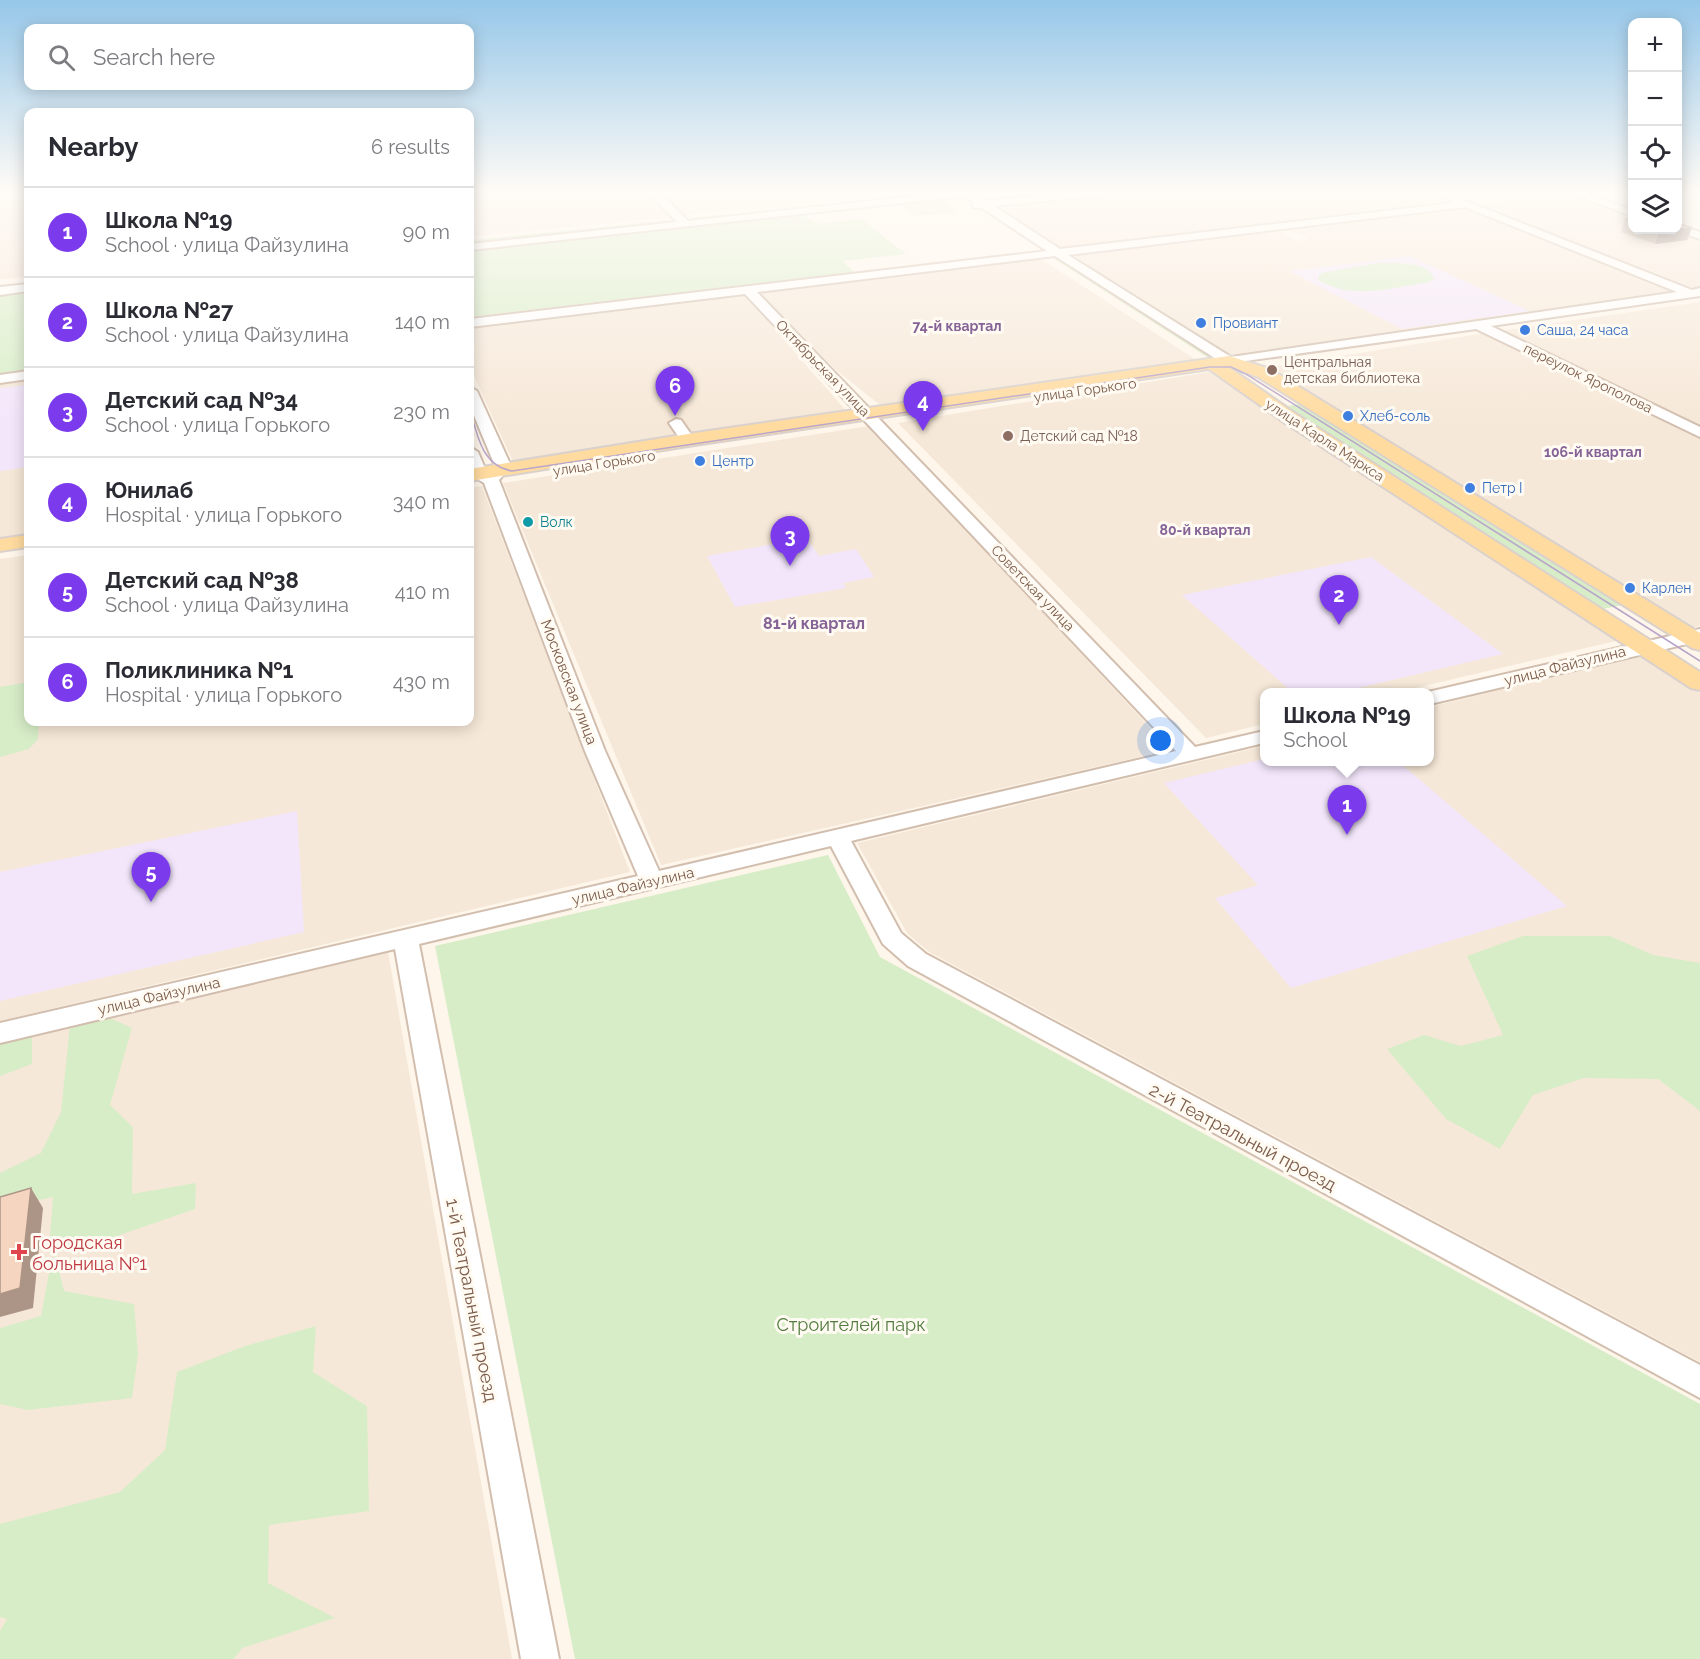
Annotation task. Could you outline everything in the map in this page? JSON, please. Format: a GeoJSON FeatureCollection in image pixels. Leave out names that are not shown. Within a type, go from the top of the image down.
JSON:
{"type":"FeatureCollection","features":[{"type":"Feature","properties":{"kind":"main road","name":"улица Горького"},"geometry":{"type":"LineString","coordinates":[[482,476],[1227,365]]}},
{"type":"Feature","properties":{"kind":"main road","name":"улица Карла Маркса"},"geometry":{"type":"LineString","coordinates":[[1227,365],[1261,371],[1697,638]]}},
{"type":"Feature","properties":{"kind":"main road","name":"улица Карла Маркса"},"geometry":{"type":"LineString","coordinates":[[1227,365],[1700,683]]}},
{"type":"Feature","properties":{"kind":"main road","name":"улица Горького"},"geometry":{"type":"LineString","coordinates":[[482,476],[688,440],[871,418]]}},
{"type":"Feature","properties":{"kind":"main road"},"geometry":{"type":"LineString","coordinates":[[0,545],[24,542]]}},
{"type":"Feature","properties":{"kind":"main road"},"geometry":{"type":"LineString","coordinates":[[0,553],[24,550]]}},
{"type":"Feature","properties":{"kind":"street"},"geometry":{"type":"LineString","coordinates":[[474,322],[912,269]]}},
{"type":"Feature","properties":{"kind":"street","name":"улица Карла Маркса"},"geometry":{"type":"LineString","coordinates":[[1068,269],[1227,365]]}},
{"type":"Feature","properties":{"kind":"street","name":"улица Карла Маркса"},"geometry":{"type":"LineString","coordinates":[[1081,269],[1227,365]]}},
{"type":"Feature","properties":{"kind":"street"},"geometry":{"type":"LineString","coordinates":[[1632,269],[1698,295]]}},
{"type":"Feature","properties":{"kind":"street"},"geometry":{"type":"LineString","coordinates":[[0,282],[24,280]]}},
{"type":"Feature","properties":{"kind":"street"},"geometry":{"type":"LineString","coordinates":[[0,291],[24,288]]}},
{"type":"Feature","properties":{"kind":"street","name":"Октябрьская улица"},"geometry":{"type":"LineString","coordinates":[[747,289],[871,418]]}},
{"type":"Feature","properties":{"kind":"street"},"geometry":{"type":"LineString","coordinates":[[1603,294],[1625,303]]}},
{"type":"Feature","properties":{"kind":"street","name":"улица Горького"},"geometry":{"type":"LineString","coordinates":[[1482,326],[1698,295]]}},
{"type":"Feature","properties":{"kind":"street","name":"улица Горького"},"geometry":{"type":"LineString","coordinates":[[1227,365],[1625,303],[1698,295]]}},
{"type":"Feature","properties":{"kind":"street"},"geometry":{"type":"LineString","coordinates":[[597,307],[606,320]]}},
{"type":"Feature","properties":{"kind":"street","name":"переулок Ярополова"},"geometry":{"type":"LineString","coordinates":[[1482,326],[1700,432]]}},
{"type":"Feature","properties":{"kind":"street"},"geometry":{"type":"LineString","coordinates":[[0,379],[24,376]]}},
{"type":"Feature","properties":{"kind":"street","name":"Московская улица"},"geometry":{"type":"LineString","coordinates":[[474,400],[503,466],[482,476]]}},
{"type":"Feature","properties":{"kind":"street","name":"Советская улица"},"geometry":{"type":"LineString","coordinates":[[871,418],[1191,755]]}},
{"type":"Feature","properties":{"kind":"street"},"geometry":{"type":"LineString","coordinates":[[676,423],[688,440]]}},
{"type":"Feature","properties":{"kind":"street","name":"Московская улица"},"geometry":{"type":"LineString","coordinates":[[474,460],[595,751],[652,881]]}},
{"type":"Feature","properties":{"kind":"street","name":"улица Файзулина"},"geometry":{"type":"LineString","coordinates":[[1434,697],[1644,647],[1697,638]]}},
{"type":"Feature","properties":{"kind":"street","name":"улица Файзулина"},"geometry":{"type":"LineString","coordinates":[[0,1033],[406,940],[1260,738]]}},
{"type":"Feature","properties":{"kind":"street","name":"2-й Театральный проезд"},"geometry":{"type":"LineString","coordinates":[[838,837],[892,938],[917,960],[1700,1382]]}},
{"type":"Feature","properties":{"kind":"street","name":"1-й Театральный проезд"},"geometry":{"type":"LineString","coordinates":[[406,940],[540,1659]]}},
{"type":"Feature","properties":{"kind":"shaded area"},"geometry":{"type":"Polygon","coordinates":[[[0,269],[24,269],[24,277],[0,279],[0,269]]]}},
{"type":"Feature","properties":{"kind":"shaded area","name":"74-й квартал"},"geometry":{"type":"Polygon","coordinates":[[[932,269],[1057,269],[1201,363],[884,408],[836,370],[757,290],[932,269]]]}},
{"type":"Feature","properties":{"kind":"shaded area"},"geometry":{"type":"Polygon","coordinates":[[[1091,269],[1623,269],[1679,292],[1232,357],[1091,269]]]}},
{"type":"Feature","properties":{"kind":"shaded area"},"geometry":{"type":"Polygon","coordinates":[[[1439,269],[1530,311],[1402,329],[1289,271],[1439,269]]]}},
{"type":"Feature","properties":{"kind":"shaded area"},"geometry":{"type":"Polygon","coordinates":[[[1639,269],[1700,269],[1700,288],[1691,290],[1639,269]]]}},
{"type":"Feature","properties":{"kind":"shaded area"},"geometry":{"type":"Polygon","coordinates":[[[742,292],[848,413],[514,464],[474,376],[474,326],[742,292]]]}},
{"type":"Feature","properties":{"kind":"shaded area"},"geometry":{"type":"Polygon","coordinates":[[[1700,302],[1700,427],[1500,331],[1700,302]]]}},
{"type":"Feature","properties":{"kind":"shaded area","name":"106-й квартал"},"geometry":{"type":"Polygon","coordinates":[[[1486,333],[1700,438],[1700,626],[1690,628],[1265,368],[1486,333]]]}},
{"type":"Feature","properties":{"kind":"shaded area"},"geometry":{"type":"Polygon","coordinates":[[[1209,372],[1620,640],[1415,688],[1260,688],[1260,725],[1206,738],[898,423],[1209,372]]]}},
{"type":"Feature","properties":{"kind":"shaded area"},"geometry":{"type":"Polygon","coordinates":[[[24,379],[24,537],[0,540],[0,382],[24,379]]]}},
{"type":"Feature","properties":{"kind":"shaded area"},"geometry":{"type":"Polygon","coordinates":[[[24,385],[24,468],[0,471],[0,388],[24,385]]]}},
{"type":"Feature","properties":{"kind":"shaded area"},"geometry":{"type":"Polygon","coordinates":[[[869,426],[1171,750],[661,865],[503,483],[869,426]]]}},
{"type":"Feature","properties":{"kind":"shaded area"},"geometry":{"type":"Polygon","coordinates":[[[482,486],[630,872],[0,1021],[0,559],[24,556],[24,726],[474,726],[474,487],[482,486]]]}},
{"type":"Feature","properties":{"kind":"shaded area"},"geometry":{"type":"Polygon","coordinates":[[[807,538],[819,556],[856,549],[874,577],[843,583],[846,588],[735,607],[707,556],[807,538]]]}},
{"type":"Feature","properties":{"kind":"shaded area"},"geometry":{"type":"Polygon","coordinates":[[[1371,557],[1503,654],[1358,688],[1287,688],[1182,595],[1371,557]]]}},
{"type":"Feature","properties":{"kind":"shaded area"},"geometry":{"type":"Polygon","coordinates":[[[1644,656],[1700,693],[1700,1362],[929,952],[907,933],[857,843],[1260,747],[1260,766],[1434,766],[1434,706],[1644,656]]]}},
{"type":"Feature","properties":{"kind":"shaded area"},"geometry":{"type":"Polygon","coordinates":[[[1260,760],[1260,766],[1404,766],[1567,906],[1291,988],[1215,898],[1258,885],[1164,783],[1260,760]]]}},
{"type":"Feature","properties":{"kind":"shaded area"},"geometry":{"type":"Polygon","coordinates":[[[297,811],[304,932],[0,1001],[0,872],[297,811]]]}},
{"type":"Feature","properties":{"kind":"shaded area"},"geometry":{"type":"Polygon","coordinates":[[[388,952],[512,1659],[0,1659],[0,1045],[388,952]]]}},
{"type":"Feature","properties":{"kind":"green space"},"geometry":{"type":"Polygon","coordinates":[[[474,269],[851,269],[854,272],[474,317],[474,269]]]}},
{"type":"Feature","properties":{"kind":"green space"},"geometry":{"type":"Polygon","coordinates":[[[1071,269],[1077,269],[1216,358],[1210,359],[1071,269]]]}},
{"type":"Feature","properties":{"kind":"green space"},"geometry":{"type":"Polygon","coordinates":[[[1342,269],[1427,269],[1434,278],[1429,282],[1359,291],[1345,290],[1319,280],[1318,276],[1322,273],[1342,269]]]}},
{"type":"Feature","properties":{"kind":"green space"},"geometry":{"type":"Polygon","coordinates":[[[24,291],[24,371],[0,374],[0,294],[24,291]]]}},
{"type":"Feature","properties":{"kind":"green space"},"geometry":{"type":"Polygon","coordinates":[[[1305,403],[1627,604],[1598,610],[1283,407],[1305,403]]]}},
{"type":"Feature","properties":{"kind":"green space"},"geometry":{"type":"Polygon","coordinates":[[[24,683],[24,726],[39,726],[38,739],[29,749],[0,757],[0,687],[24,683]]]}},
{"type":"Feature","properties":{"kind":"green space","name":"Строителей парк"},"geometry":{"type":"Polygon","coordinates":[[[828,855],[880,957],[1700,1404],[1700,1659],[575,1659],[435,946],[828,855]]]}},
{"type":"Feature","properties":{"kind":"green space"},"geometry":{"type":"Polygon","coordinates":[[[1523,936],[1610,936],[1653,955],[1700,963],[1700,1111],[1658,1079],[1584,1078],[1533,1095],[1500,1149],[1446,1119],[1387,1049],[1424,1035],[1461,1046],[1503,1035],[1467,956],[1523,936]]]}},
{"type":"Feature","properties":{"kind":"green space"},"geometry":{"type":"Polygon","coordinates":[[[101,1014],[132,1028],[110,1105],[133,1127],[132,1194],[196,1183],[195,1209],[111,1238],[49,1249],[53,1197],[0,1208],[0,1173],[41,1153],[61,1112],[70,1024],[101,1014]]]}},
{"type":"Feature","properties":{"kind":"green space"},"geometry":{"type":"Polygon","coordinates":[[[32,1029],[32,1064],[0,1076],[0,1037],[32,1029]]]}},
{"type":"Feature","properties":{"kind":"green space"},"geometry":{"type":"Polygon","coordinates":[[[55,1255],[64,1291],[134,1304],[138,1354],[132,1398],[28,1410],[0,1404],[0,1328],[41,1316],[50,1268],[55,1255]]]}},
{"type":"Feature","properties":{"kind":"green space"},"geometry":{"type":"Polygon","coordinates":[[[316,1326],[313,1372],[367,1406],[369,1511],[269,1525],[268,1583],[335,1618],[242,1648],[234,1659],[0,1659],[0,1631],[7,1619],[0,1617],[0,1524],[120,1492],[165,1450],[177,1372],[245,1346],[316,1326]]]}},
{"type":"Feature","properties":{"kind":"building"},"geometry":{"type":"Polygon","coordinates":[[[31,1188],[20,1288],[0,1294],[0,1197],[31,1188]]]}},
{"type":"Feature","properties":{"kind":"tram line"},"geometry":{"type":"LineString","coordinates":[[474,424],[478,439],[487,456],[502,468],[512,471],[1210,367],[1231,367],[1246,374],[1700,661]]}},
{"type":"Feature","properties":{"kind":"place","name":"Провиант"},"geometry":{"type":"Point","coordinates":[1201,323]}},
{"type":"Feature","properties":{"kind":"place","name":"Саша, 24 часа"},"geometry":{"type":"Point","coordinates":[1525,330]}},
{"type":"Feature","properties":{"kind":"place","name":"Центральная детская библиотека"},"geometry":{"type":"Point","coordinates":[1272,370]}},
{"type":"Feature","properties":{"kind":"place","name":"Поликлиника №1"},"geometry":{"type":"Point","coordinates":[675,416]}},
{"type":"Feature","properties":{"kind":"place","name":"Хлеб-соль"},"geometry":{"type":"Point","coordinates":[1348,416]}},
{"type":"Feature","properties":{"kind":"place","name":"Юнилаб"},"geometry":{"type":"Point","coordinates":[923,431]}},
{"type":"Feature","properties":{"kind":"place","name":"Детский сад №18"},"geometry":{"type":"Point","coordinates":[1008,436]}},
{"type":"Feature","properties":{"kind":"place","name":"Центр"},"geometry":{"type":"Point","coordinates":[700,461]}},
{"type":"Feature","properties":{"kind":"place","name":"Петр I"},"geometry":{"type":"Point","coordinates":[1470,488]}},
{"type":"Feature","properties":{"kind":"place","name":"Волк"},"geometry":{"type":"Point","coordinates":[528,522]}},
{"type":"Feature","properties":{"kind":"place","name":"Детский сад №34"},"geometry":{"type":"Point","coordinates":[790,566]}},
{"type":"Feature","properties":{"kind":"place","name":"Карлен"},"geometry":{"type":"Point","coordinates":[1630,588]}},
{"type":"Feature","properties":{"kind":"place","name":"Школа №27"},"geometry":{"type":"Point","coordinates":[1339,625]}},
{"type":"Feature","properties":{"kind":"place","name":"Школа №19"},"geometry":{"type":"Point","coordinates":[1347,835]}},
{"type":"Feature","properties":{"kind":"place","name":"Детский сад №38"},"geometry":{"type":"Point","coordinates":[151,902]}},
{"type":"Feature","properties":{"kind":"place","name":"Городская больница №1"},"geometry":{"type":"Point","coordinates":[19,1252]}},
{"type":"Feature","properties":{"kind":"district","name":"74-й квартал"},"geometry":{"type":"Point","coordinates":[957,326]}},
{"type":"Feature","properties":{"kind":"district","name":"106-й квартал"},"geometry":{"type":"Point","coordinates":[1593,452]}},
{"type":"Feature","properties":{"kind":"district","name":"80-й квартал"},"geometry":{"type":"Point","coordinates":[1205,530]}},
{"type":"Feature","properties":{"kind":"district","name":"81-й квартал"},"geometry":{"type":"Point","coordinates":[814,623]}}]}
